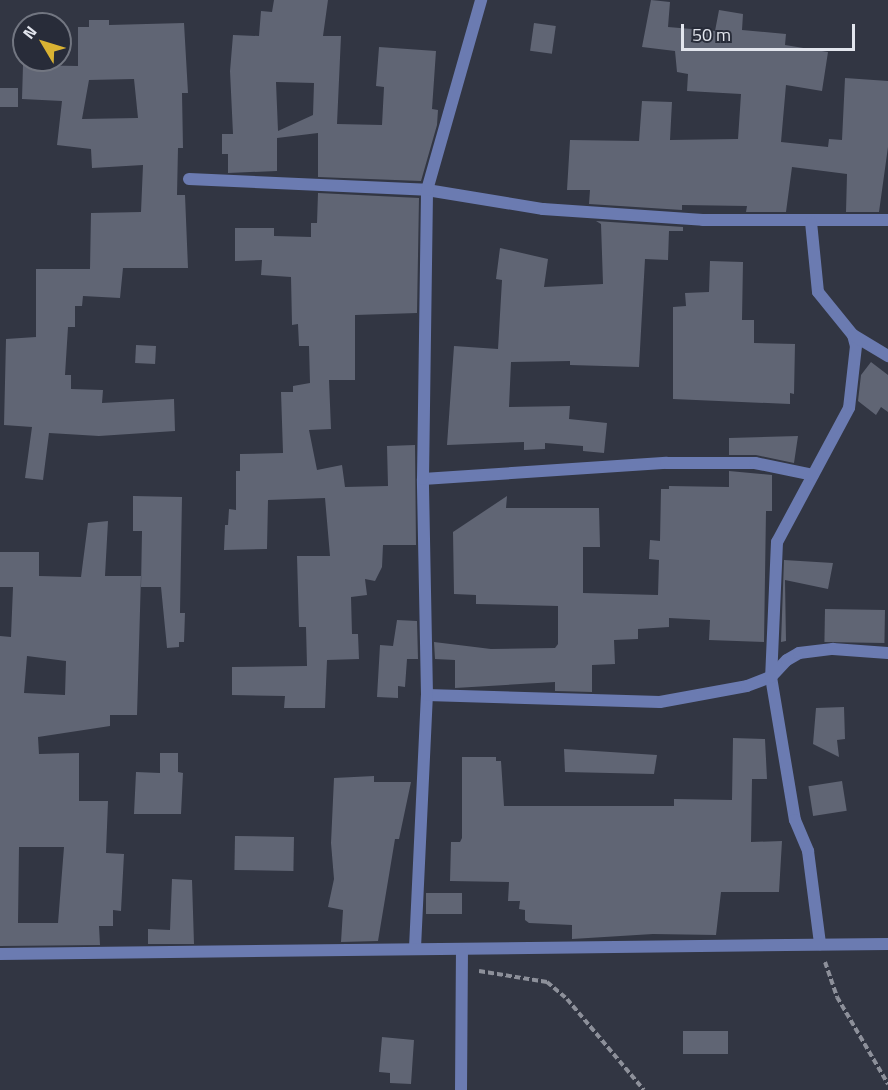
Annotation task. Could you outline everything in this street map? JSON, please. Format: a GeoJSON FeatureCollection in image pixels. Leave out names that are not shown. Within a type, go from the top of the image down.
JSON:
{"type":"FeatureCollection","features":[{"type":"Feature","properties":{"kind":"street"},"geometry":{"type":"LineString","coordinates":[[416,948],[427,695],[423,479],[426,190],[481,0]]}},
{"type":"Feature","properties":{"kind":"street"},"geometry":{"type":"LineString","coordinates":[[189,179],[426,190],[543,209],[704,220],[811,222],[888,220]]}},
{"type":"Feature","properties":{"kind":"street"},"geometry":{"type":"LineString","coordinates":[[811,222],[818,292],[853,335],[888,356]]}},
{"type":"Feature","properties":{"kind":"street"},"geometry":{"type":"LineString","coordinates":[[820,944],[808,851],[795,820],[771,677],[777,542],[849,408],[856,346],[853,335]]}},
{"type":"Feature","properties":{"kind":"street"},"geometry":{"type":"LineString","coordinates":[[423,479],[666,463],[755,464],[813,475]]}},
{"type":"Feature","properties":{"kind":"street"},"geometry":{"type":"LineString","coordinates":[[427,695],[660,702],[747,686],[771,677],[799,653],[833,649],[888,653]]}},
{"type":"Feature","properties":{"kind":"street"},"geometry":{"type":"LineString","coordinates":[[0,954],[888,944]]}},
{"type":"Feature","properties":{"kind":"street"},"geometry":{"type":"LineString","coordinates":[[461,1090],[464,969],[462,950]]}},
{"type":"Feature","properties":{"kind":"path"},"geometry":{"type":"LineString","coordinates":[[820,944],[837,998],[888,1084]]}},
{"type":"Feature","properties":{"kind":"path"},"geometry":{"type":"LineString","coordinates":[[464,969],[547,982],[567,999],[644,1090]]}},
{"type":"Feature","properties":{"kind":"building"},"geometry":{"type":"Polygon","coordinates":[[[274,0],[328,0],[323,36],[341,36],[337,124],[382,125],[384,87],[376,86],[379,47],[436,51],[432,109],[438,110],[437,125],[421,181],[318,177],[318,133],[277,138],[277,171],[228,173],[228,154],[222,154],[222,134],[233,134],[230,71],[233,35],[259,36],[261,11],[272,12],[274,0]],[[276,82],[278,131],[313,115],[314,83],[276,82]]]}},
{"type":"Feature","properties":{"kind":"building"},"geometry":{"type":"Polygon","coordinates":[[[651,0],[670,2],[668,27],[715,31],[719,10],[743,14],[742,30],[786,34],[785,45],[828,52],[822,91],[786,85],[781,142],[828,147],[829,139],[842,140],[845,78],[888,81],[888,147],[879,212],[846,212],[847,174],[792,167],[786,212],[746,212],[747,206],[682,205],[682,210],[589,204],[590,190],[567,190],[570,140],[639,141],[642,101],[672,102],[670,140],[738,139],[741,94],[687,91],[688,74],[677,72],[675,51],[642,47],[651,0]]]}},
{"type":"Feature","properties":{"kind":"building"},"geometry":{"type":"Polygon","coordinates":[[[89,20],[109,20],[109,25],[184,23],[188,93],[182,93],[183,148],[178,148],[177,195],[185,195],[188,268],[123,268],[120,298],[83,296],[82,306],[75,306],[75,327],[68,327],[65,375],[71,375],[71,389],[103,390],[102,403],[174,399],[175,431],[99,436],[49,433],[43,480],[25,478],[32,427],[4,425],[6,339],[36,337],[36,269],[90,269],[91,213],[141,212],[143,165],[92,168],[91,149],[57,145],[62,101],[22,99],[23,72],[72,72],[72,66],[78,66],[78,27],[89,27],[89,20]],[[134,79],[89,80],[82,119],[138,118],[134,79]]]}},
{"type":"Feature","properties":{"kind":"building"},"geometry":{"type":"Polygon","coordinates":[[[534,23],[556,26],[552,54],[530,51],[534,23]]]}},
{"type":"Feature","properties":{"kind":"building"},"geometry":{"type":"Polygon","coordinates":[[[0,88],[18,88],[18,107],[0,107],[0,88]]]}},
{"type":"Feature","properties":{"kind":"building"},"geometry":{"type":"Polygon","coordinates":[[[318,193],[419,198],[417,313],[355,315],[355,380],[329,380],[331,429],[309,430],[317,470],[342,465],[345,487],[388,486],[387,446],[415,445],[416,545],[383,545],[382,567],[375,581],[365,579],[367,595],[351,597],[352,634],[358,634],[359,659],[327,660],[325,708],[284,708],[285,696],[232,695],[232,667],[307,666],[306,627],[299,627],[297,556],[330,556],[325,498],[268,500],[267,549],[224,550],[225,525],[228,525],[229,509],[236,510],[236,471],[240,471],[240,454],[283,453],[281,392],[293,392],[293,386],[310,383],[309,346],[299,346],[298,324],[292,325],[291,277],[261,275],[262,260],[235,261],[235,228],[274,228],[274,236],[311,237],[311,223],[317,223],[318,193]]]}},
{"type":"Feature","properties":{"kind":"building"},"geometry":{"type":"Polygon","coordinates":[[[596,221],[683,227],[683,231],[669,231],[668,260],[645,259],[639,367],[570,365],[570,361],[511,362],[509,407],[570,406],[569,419],[607,423],[604,453],[583,451],[583,446],[545,443],[545,449],[524,450],[524,442],[447,445],[454,346],[498,349],[502,280],[496,279],[500,248],[548,259],[544,287],[603,284],[601,224],[596,221]]]}},
{"type":"Feature","properties":{"kind":"building"},"geometry":{"type":"Polygon","coordinates":[[[710,261],[743,262],[742,320],[754,320],[754,343],[795,344],[794,394],[790,393],[790,404],[673,399],[673,307],[686,306],[685,293],[709,292],[710,261]]]}},
{"type":"Feature","properties":{"kind":"building"},"geometry":{"type":"Polygon","coordinates":[[[136,345],[156,346],[155,364],[135,363],[136,345]]]}},
{"type":"Feature","properties":{"kind":"building"},"geometry":{"type":"Polygon","coordinates":[[[871,362],[888,375],[888,412],[881,407],[876,415],[858,401],[861,375],[871,362]]]}},
{"type":"Feature","properties":{"kind":"building"},"geometry":{"type":"Polygon","coordinates":[[[798,436],[794,463],[756,455],[729,455],[729,438],[798,436]]]}},
{"type":"Feature","properties":{"kind":"building"},"geometry":{"type":"Polygon","coordinates":[[[729,471],[772,475],[772,511],[766,511],[764,642],[709,640],[710,620],[669,618],[669,627],[638,629],[638,639],[614,640],[615,664],[592,665],[592,692],[555,691],[555,682],[455,688],[455,660],[435,659],[434,642],[491,649],[555,648],[558,644],[558,606],[476,604],[476,595],[454,594],[453,532],[507,496],[506,508],[599,508],[600,547],[583,547],[583,593],[658,595],[659,560],[649,559],[650,540],[660,541],[661,489],[669,489],[669,486],[729,487],[729,471]]]}},
{"type":"Feature","properties":{"kind":"building"},"geometry":{"type":"Polygon","coordinates":[[[133,496],[182,497],[180,613],[185,613],[184,642],[179,642],[179,647],[167,648],[161,587],[141,587],[142,531],[133,531],[133,496]]]}},
{"type":"Feature","properties":{"kind":"building"},"geometry":{"type":"Polygon","coordinates":[[[108,521],[105,576],[141,576],[137,715],[110,715],[110,726],[38,737],[39,754],[79,753],[79,801],[108,801],[106,853],[124,854],[121,911],[113,910],[113,926],[99,926],[100,945],[0,946],[0,636],[11,637],[13,587],[0,587],[0,552],[39,552],[39,576],[81,577],[88,523],[108,521]],[[27,656],[24,693],[65,695],[66,661],[27,656]],[[19,847],[18,923],[58,923],[64,847],[19,847]]]}},
{"type":"Feature","properties":{"kind":"building"},"geometry":{"type":"Polygon","coordinates":[[[784,560],[833,563],[828,589],[785,580],[786,641],[781,642],[784,560]]]}},
{"type":"Feature","properties":{"kind":"building"},"geometry":{"type":"Polygon","coordinates":[[[825,609],[885,610],[884,643],[824,642],[825,609]]]}},
{"type":"Feature","properties":{"kind":"building"},"geometry":{"type":"Polygon","coordinates":[[[397,620],[417,621],[418,659],[407,659],[405,687],[398,686],[398,698],[377,697],[380,645],[393,646],[397,620]]]}},
{"type":"Feature","properties":{"kind":"building"},"geometry":{"type":"Polygon","coordinates":[[[844,707],[845,739],[837,740],[839,757],[813,744],[816,708],[844,707]]]}},
{"type":"Feature","properties":{"kind":"building"},"geometry":{"type":"Polygon","coordinates":[[[733,738],[765,739],[767,779],[752,779],[751,842],[782,841],[779,892],[721,892],[716,935],[653,934],[572,939],[572,925],[529,923],[525,920],[525,910],[519,909],[520,901],[508,901],[509,882],[450,881],[451,842],[460,842],[462,838],[462,757],[496,757],[496,761],[501,761],[504,806],[674,806],[674,799],[732,800],[733,738]]]}},
{"type":"Feature","properties":{"kind":"building"},"geometry":{"type":"Polygon","coordinates":[[[564,749],[657,755],[654,774],[565,772],[564,749]]]}},
{"type":"Feature","properties":{"kind":"building"},"geometry":{"type":"Polygon","coordinates":[[[160,753],[178,753],[178,772],[183,773],[181,814],[134,814],[136,772],[160,773],[160,753]]]}},
{"type":"Feature","properties":{"kind":"building"},"geometry":{"type":"Polygon","coordinates":[[[374,776],[374,782],[411,782],[399,839],[395,839],[378,941],[341,942],[343,910],[328,907],[334,879],[331,843],[334,778],[374,776]]]}},
{"type":"Feature","properties":{"kind":"building"},"geometry":{"type":"Polygon","coordinates":[[[842,781],[847,811],[813,816],[808,786],[842,781]]]}},
{"type":"Feature","properties":{"kind":"building"},"geometry":{"type":"Polygon","coordinates":[[[235,836],[294,837],[293,871],[234,870],[235,836]]]}},
{"type":"Feature","properties":{"kind":"building"},"geometry":{"type":"Polygon","coordinates":[[[172,879],[192,880],[194,944],[148,944],[148,929],[170,930],[172,879]]]}},
{"type":"Feature","properties":{"kind":"building"},"geometry":{"type":"Polygon","coordinates":[[[426,893],[462,893],[462,914],[426,914],[426,893]]]}},
{"type":"Feature","properties":{"kind":"building"},"geometry":{"type":"Polygon","coordinates":[[[683,1031],[728,1031],[728,1054],[683,1054],[683,1031]]]}},
{"type":"Feature","properties":{"kind":"building"},"geometry":{"type":"Polygon","coordinates":[[[382,1037],[414,1040],[411,1084],[390,1083],[390,1073],[379,1072],[382,1037]]]}}]}
